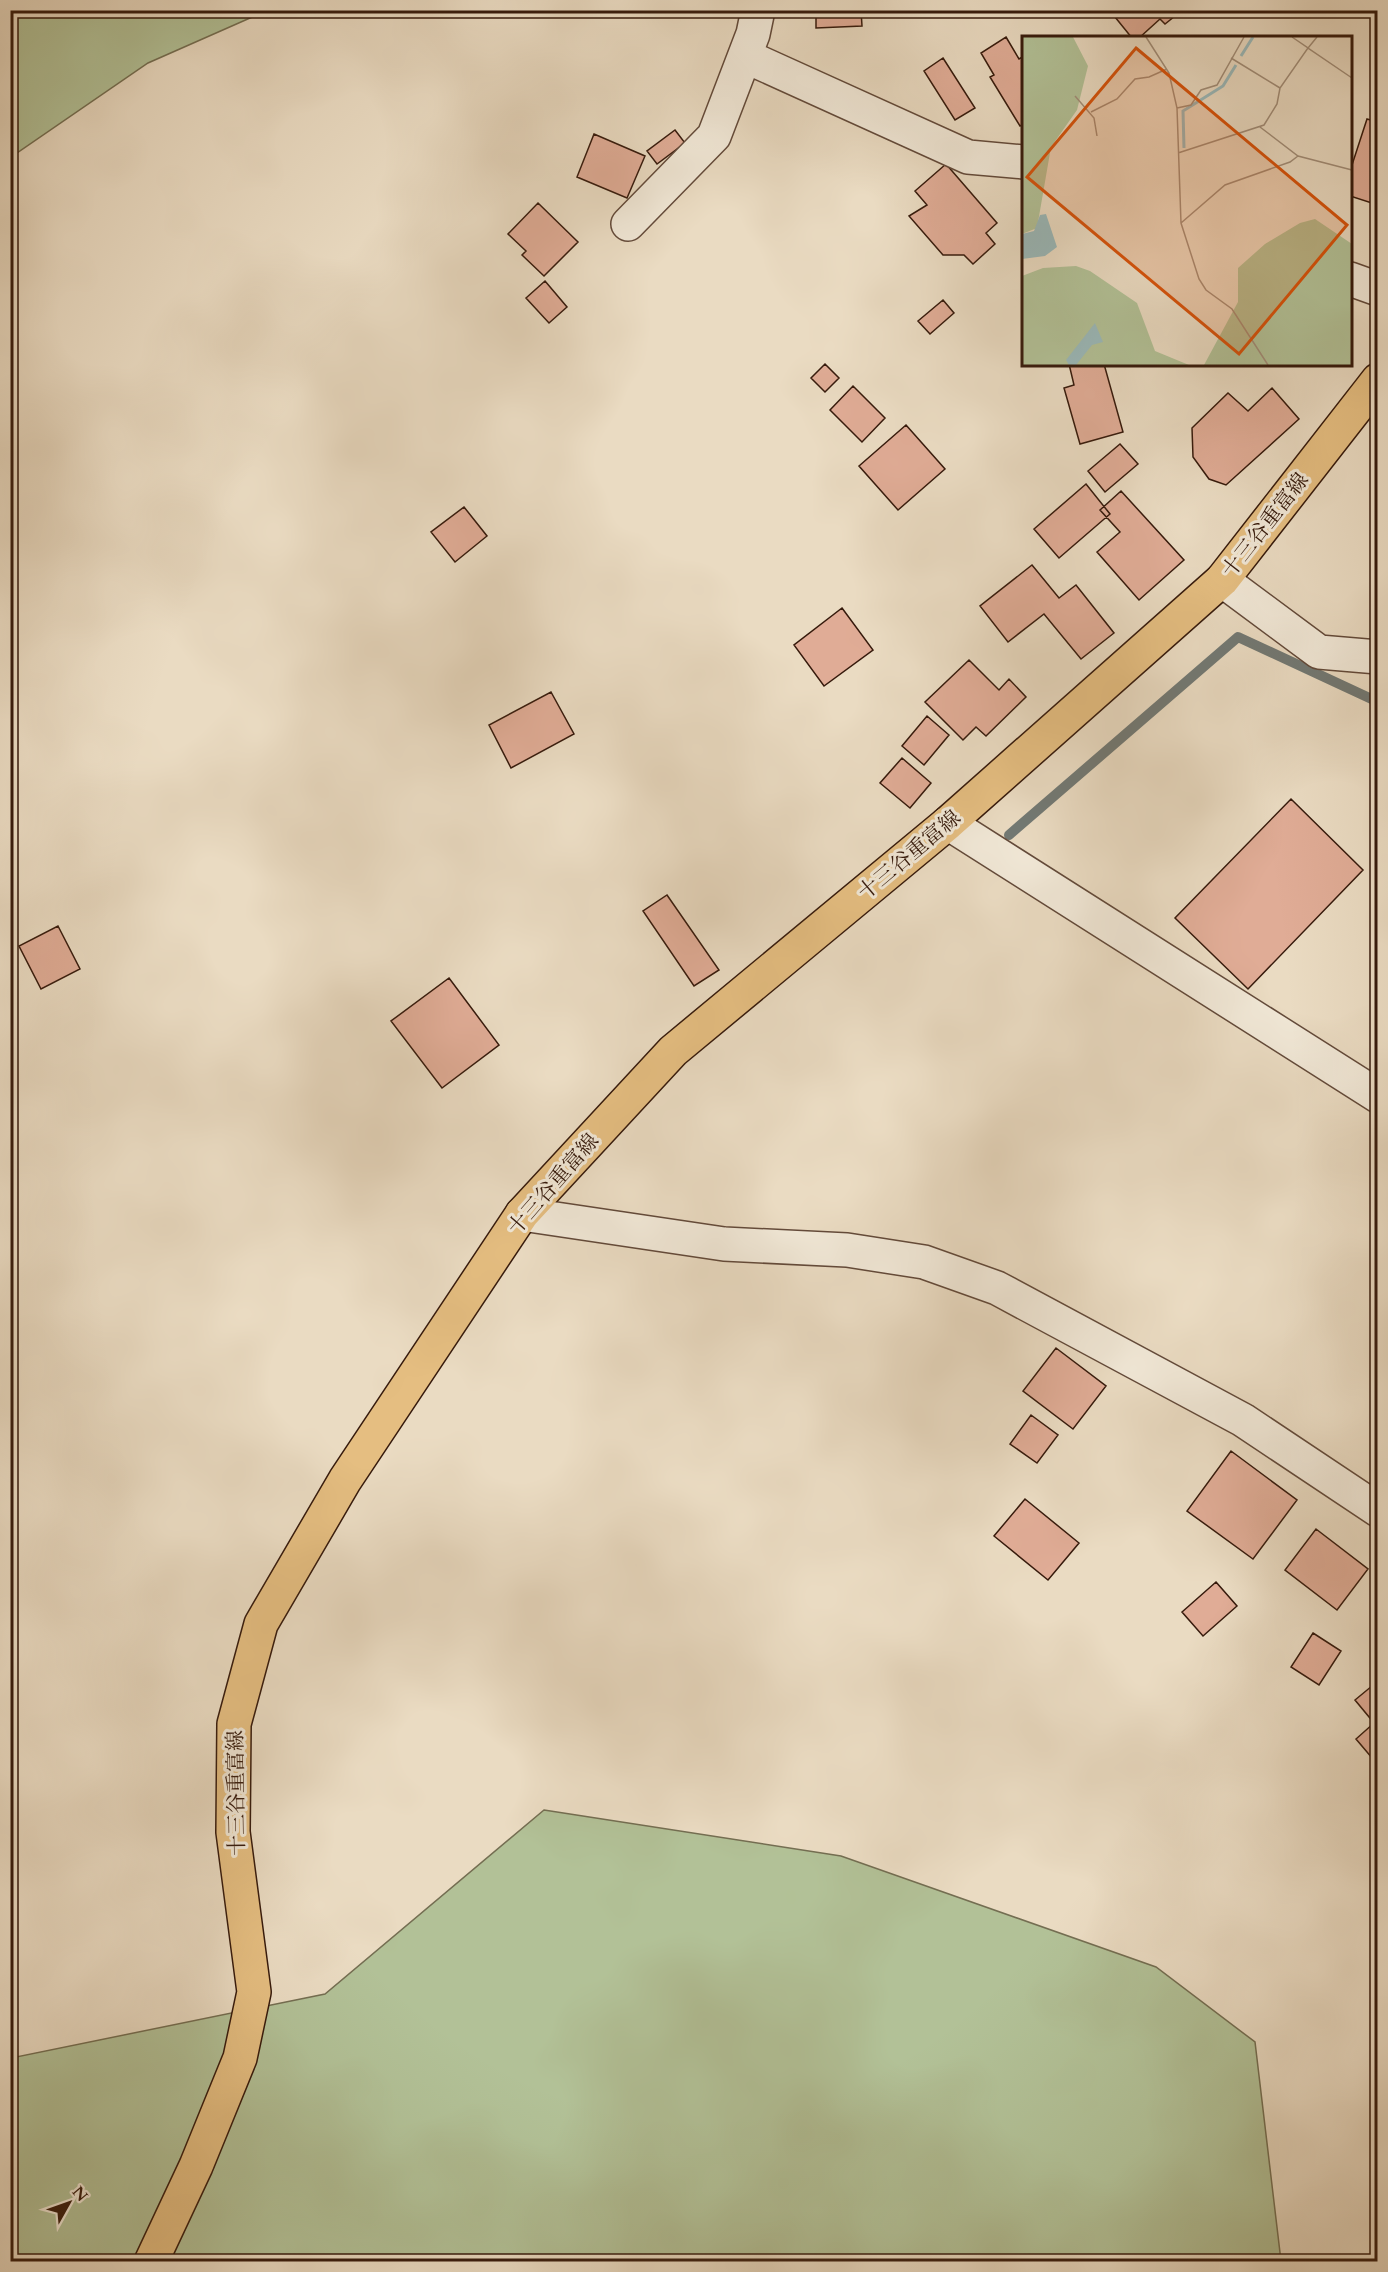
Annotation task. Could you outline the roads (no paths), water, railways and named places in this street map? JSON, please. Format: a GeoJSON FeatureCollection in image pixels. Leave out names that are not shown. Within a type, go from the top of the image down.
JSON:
{"type":"FeatureCollection","features":[{"type":"Feature","properties":{"kind":"main road","name":"十三谷重富線"},"geometry":{"type":"LineString","coordinates":[[151,2262],[196,2166],[240,2058],[254,1992],[233,1832],[234,1724],[261,1624],[345,1480],[522,1214],[673,1051],[948,823],[1222,580],[1377,380]]}},
{"type":"Feature","properties":{"kind":"street"},"geometry":{"type":"LineString","coordinates":[[628,224],[714,136],[753,34],[758,10]]}},
{"type":"Feature","properties":{"kind":"street"},"geometry":{"type":"LineString","coordinates":[[745,56],[968,157],[1022,162]]}},
{"type":"Feature","properties":{"kind":"street"},"geometry":{"type":"LineString","coordinates":[[1352,280],[1377,289]]}},
{"type":"Feature","properties":{"kind":"street"},"geometry":{"type":"LineString","coordinates":[[1222,580],[1319,652],[1377,657]]}},
{"type":"Feature","properties":{"kind":"street"},"geometry":{"type":"LineString","coordinates":[[948,823],[1377,1096]]}},
{"type":"Feature","properties":{"kind":"street"},"geometry":{"type":"LineString","coordinates":[[522,1214],[724,1244],[847,1250],[924,1262],[997,1288],[1243,1420],[1377,1510]]}},
{"type":"Feature","properties":{"kind":"waterway"},"geometry":{"type":"LineString","coordinates":[[1009,835],[1238,637],[1378,702]]}}]}
